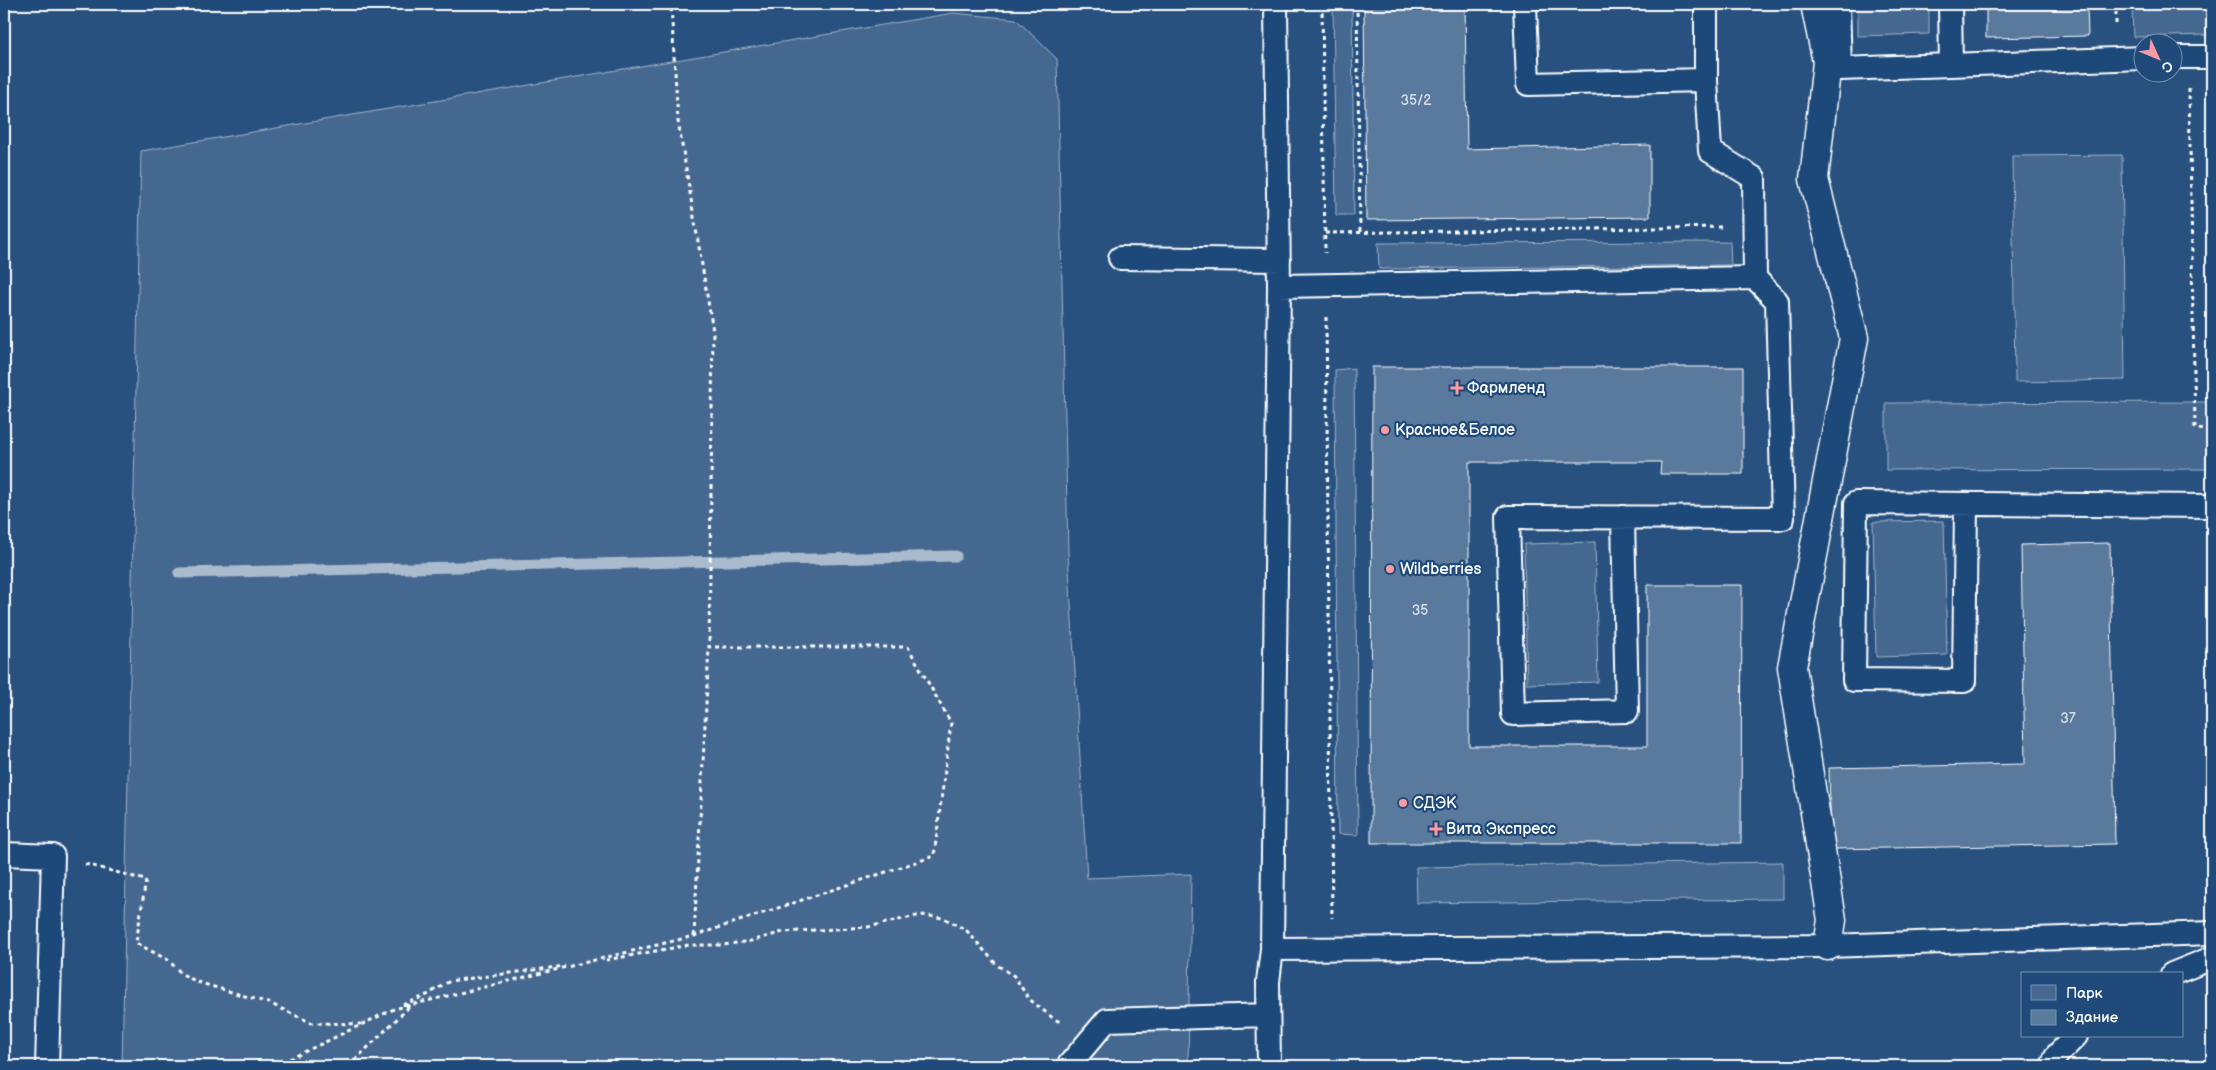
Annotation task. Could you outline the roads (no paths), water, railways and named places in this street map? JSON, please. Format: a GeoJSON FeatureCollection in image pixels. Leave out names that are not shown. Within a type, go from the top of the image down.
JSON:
{"type":"FeatureCollection","features":[{"type":"Feature","properties":{"kind":"street"},"geometry":{"type":"LineString","coordinates":[[1815,4],[1827,62],[1814,179],[1854,338],[1792,667],[1832,920],[1828,946]]}},
{"type":"Feature","properties":{"kind":"lane"},"geometry":{"type":"LineString","coordinates":[[1269,1066],[1268,982],[1272,950],[1279,286],[1276,4]]}},
{"type":"Feature","properties":{"kind":"lane"},"geometry":{"type":"LineString","coordinates":[[1524,4],[1528,84],[1706,80]]}},
{"type":"Feature","properties":{"kind":"lane"},"geometry":{"type":"LineString","coordinates":[[1623,518],[1627,711],[1513,714],[1508,517],[1783,518],[1777,301],[1756,278],[1754,178],[1710,151],[1706,80],[1706,4]]}},
{"type":"Feature","properties":{"kind":"lane"},"geometry":{"type":"LineString","coordinates":[[1838,4],[1840,69],[2134,58]]}},
{"type":"Feature","properties":{"kind":"lane"},"geometry":{"type":"LineString","coordinates":[[1950,4],[1951,65]]}},
{"type":"Feature","properties":{"kind":"lane"},"geometry":{"type":"LineString","coordinates":[[2184,57],[2212,56]]}},
{"type":"Feature","properties":{"kind":"lane"},"geometry":{"type":"LineString","coordinates":[[1120,258],[1279,260]]}},
{"type":"Feature","properties":{"kind":"lane"},"geometry":{"type":"LineString","coordinates":[[1279,286],[1756,278]]}},
{"type":"Feature","properties":{"kind":"lane"},"geometry":{"type":"LineString","coordinates":[[1966,504],[1964,681],[1854,680],[1856,503],[2212,506]]}},
{"type":"Feature","properties":{"kind":"lane"},"geometry":{"type":"LineString","coordinates":[[4,854],[53,856],[47,1066]]}},
{"type":"Feature","properties":{"kind":"lane"},"geometry":{"type":"LineString","coordinates":[[1272,950],[1828,946],[2212,933]]}},
{"type":"Feature","properties":{"kind":"lane"},"geometry":{"type":"LineString","coordinates":[[2177,972],[2212,958]]}},
{"type":"Feature","properties":{"kind":"lane"},"geometry":{"type":"LineString","coordinates":[[1068,1066],[1107,1020],[1268,1015]]}},
{"type":"Feature","properties":{"kind":"lane"},"geometry":{"type":"LineString","coordinates":[[2052,1066],[2056,1056],[2074,1038]]}},
{"type":"Feature","properties":{"kind":"waterway"},"geometry":{"type":"LineString","coordinates":[[179,573],[956,556]]}},
{"type":"Feature","properties":{"kind":"place","name":"Фармленд"},"geometry":{"type":"Point","coordinates":[1457,388]}},
{"type":"Feature","properties":{"kind":"place","name":"Красное&Белое"},"geometry":{"type":"Point","coordinates":[1385,430]}},
{"type":"Feature","properties":{"kind":"place","name":"Wildberries"},"geometry":{"type":"Point","coordinates":[1390,569]}},
{"type":"Feature","properties":{"kind":"place","name":"СДЭК"},"geometry":{"type":"Point","coordinates":[1403,803]}},
{"type":"Feature","properties":{"kind":"place","name":"Вита Экспресс"},"geometry":{"type":"Point","coordinates":[1436,829]}}]}
